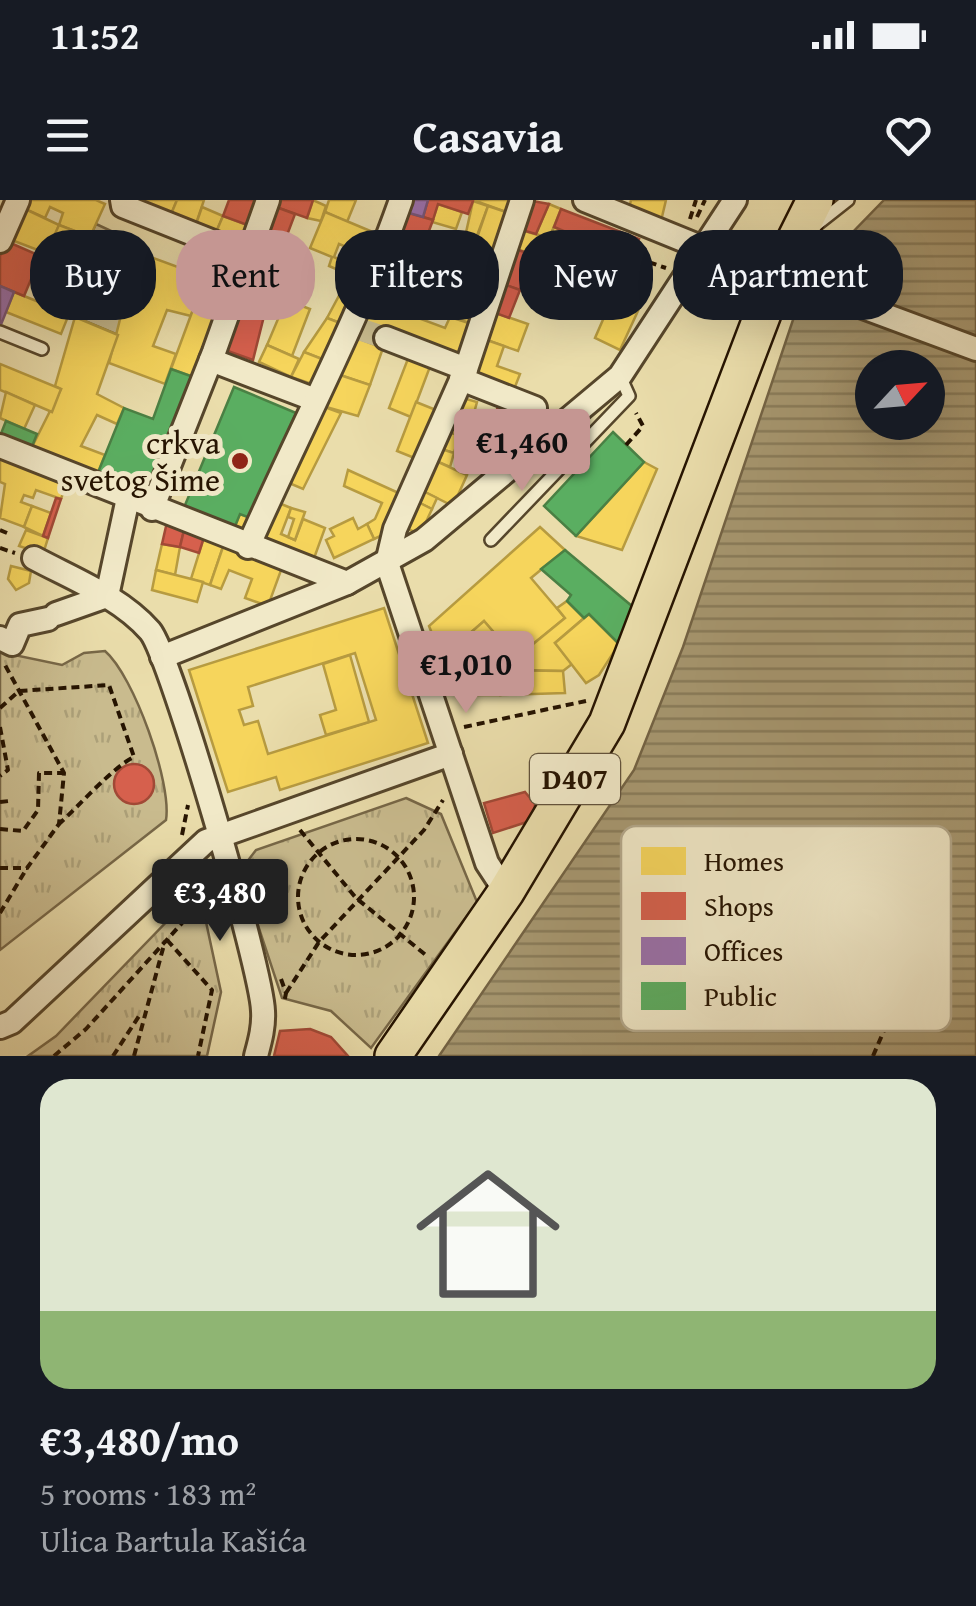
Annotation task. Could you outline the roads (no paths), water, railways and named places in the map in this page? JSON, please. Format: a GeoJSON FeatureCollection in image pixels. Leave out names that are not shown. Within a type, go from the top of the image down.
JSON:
{"type":"FeatureCollection","features":[{"type":"Feature","properties":{"kind":"main road","name":"D407"},"geometry":{"type":"LineString","coordinates":[[804,230],[815,200]]}},
{"type":"Feature","properties":{"kind":"main road","name":"D407"},"geometry":{"type":"LineString","coordinates":[[394,1056],[506,892],[606,723],[725,416],[767,320]]}},
{"type":"Feature","properties":{"kind":"street"},"geometry":{"type":"LineString","coordinates":[[0,242],[18,200]]}},
{"type":"Feature","properties":{"kind":"street"},"geometry":{"type":"LineString","coordinates":[[122,200],[123,206],[184,230]]}},
{"type":"Feature","properties":{"kind":"street"},"geometry":{"type":"LineString","coordinates":[[256,230],[268,200]]}},
{"type":"Feature","properties":{"kind":"street"},"geometry":{"type":"LineString","coordinates":[[248,547],[314,398],[356,328],[401,200]]}},
{"type":"Feature","properties":{"kind":"street"},"geometry":{"type":"LineString","coordinates":[[506,892],[487,863],[388,563],[395,528],[439,438],[522,200]]}},
{"type":"Feature","properties":{"kind":"street"},"geometry":{"type":"LineString","coordinates":[[585,200],[673,234]]}},
{"type":"Feature","properties":{"kind":"street"},"geometry":{"type":"LineString","coordinates":[[162,657],[388,563],[424,540],[624,386],[735,200]]}},
{"type":"Feature","properties":{"kind":"street"},"geometry":{"type":"LineString","coordinates":[[903,317],[976,349]]}},
{"type":"Feature","properties":{"kind":"street"},"geometry":{"type":"LineString","coordinates":[[152,509],[225,320]]}},
{"type":"Feature","properties":{"kind":"street"},"geometry":{"type":"LineString","coordinates":[[386,338],[535,408]]}},
{"type":"Feature","properties":{"kind":"street"},"geometry":{"type":"LineString","coordinates":[[213,356],[314,398]]}},
{"type":"Feature","properties":{"kind":"street"},"geometry":{"type":"LineString","coordinates":[[0,446],[347,583]]}},
{"type":"Feature","properties":{"kind":"street"},"geometry":{"type":"LineString","coordinates":[[107,596],[128,498]]}},
{"type":"Feature","properties":{"kind":"street"},"geometry":{"type":"LineString","coordinates":[[34,558],[107,596],[152,632],[220,833],[261,991],[262,1033],[256,1056]]}},
{"type":"Feature","properties":{"kind":"street"},"geometry":{"type":"LineString","coordinates":[[0,638],[12,644],[20,625],[107,596]]}},
{"type":"Feature","properties":{"kind":"street"},"geometry":{"type":"LineString","coordinates":[[0,1027],[12,1022],[179,863],[220,833],[450,754]]}},
{"type":"Feature","properties":{"kind":"lane"},"geometry":{"type":"LineString","coordinates":[[822,230],[848,200]]}},
{"type":"Feature","properties":{"kind":"lane"},"geometry":{"type":"LineString","coordinates":[[0,332],[42,349]]}},
{"type":"Feature","properties":{"kind":"lane"},"geometry":{"type":"LineString","coordinates":[[491,540],[624,386]]}},
{"type":"Feature","properties":{"kind":"tunnel"},"geometry":{"type":"LineString","coordinates":[[359,329],[386,338]]}},
{"type":"Feature","properties":{"kind":"place","name":"crkva svetog Šime"},"geometry":{"type":"Point","coordinates":[240,461]}}]}
